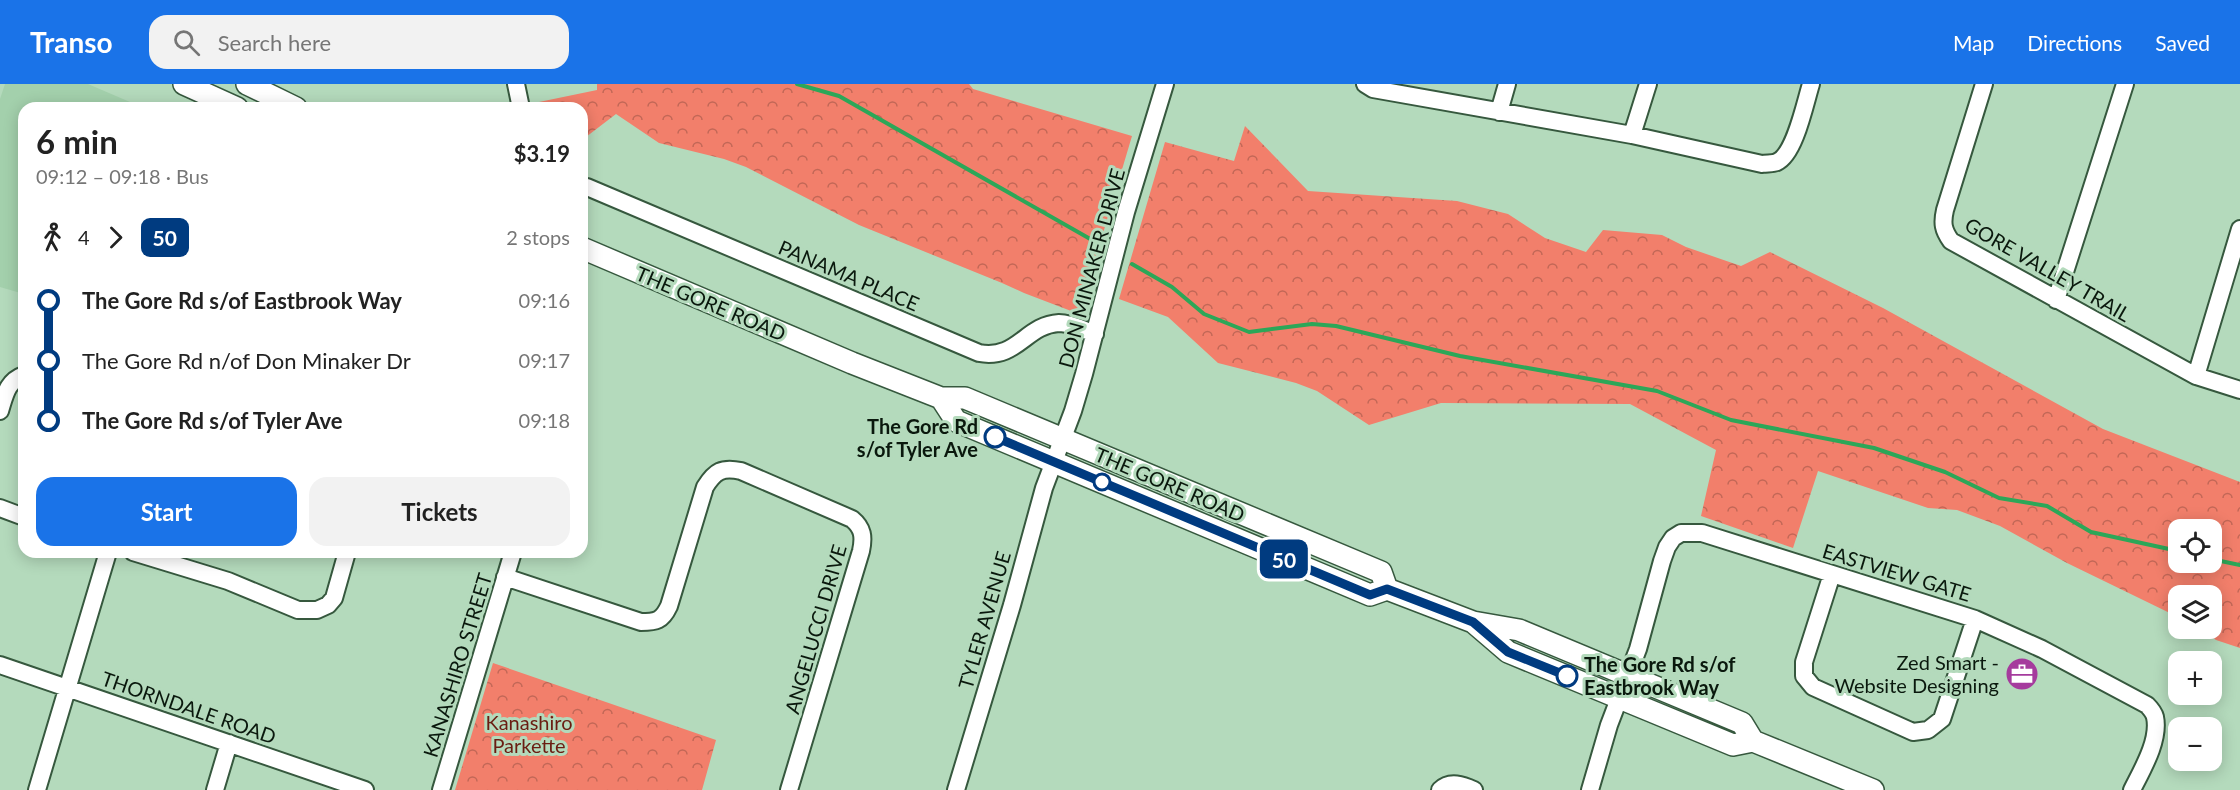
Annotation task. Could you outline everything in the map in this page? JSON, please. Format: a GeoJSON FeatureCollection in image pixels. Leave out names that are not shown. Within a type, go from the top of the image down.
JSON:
{"type":"FeatureCollection","features":[{"type":"Feature","properties":{"kind":"main road"},"geometry":{"type":"LineString","coordinates":[[184,84],[224,102]]}},
{"type":"Feature","properties":{"kind":"main road"},"geometry":{"type":"LineString","coordinates":[[247,84],[284,102]]}},
{"type":"Feature","properties":{"kind":"main road","name":"THE GORE ROAD"},"geometry":{"type":"LineString","coordinates":[[588,251],[852,363],[941,398],[965,398],[1381,572],[1387,589]]}},
{"type":"Feature","properties":{"kind":"main road","name":"THE GORE ROAD"},"geometry":{"type":"LineString","coordinates":[[941,398],[956,421],[1370,595],[1387,589],[1473,622],[1519,630],[1742,723],[1753,741]]}},
{"type":"Feature","properties":{"kind":"main road","name":"THE GORE ROAD"},"geometry":{"type":"LineString","coordinates":[[1473,622],[1508,652],[1619,699],[1733,746],[1753,741],[1873,790]]}},
{"type":"Feature","properties":{"kind":"street"},"geometry":{"type":"LineString","coordinates":[[516,84],[520,102]]}},
{"type":"Feature","properties":{"kind":"street","name":"DON MINAKER DRIVE"},"geometry":{"type":"LineString","coordinates":[[1054,462],[1073,411],[1126,212],[1165,84]]}},
{"type":"Feature","properties":{"kind":"street"},"geometry":{"type":"LineString","coordinates":[[1365,84],[1373,88],[1632,135],[1762,164],[1775,163],[1785,156],[1792,145],[1811,84]]}},
{"type":"Feature","properties":{"kind":"street"},"geometry":{"type":"LineString","coordinates":[[1499,112],[1507,84]]}},
{"type":"Feature","properties":{"kind":"street"},"geometry":{"type":"LineString","coordinates":[[1632,135],[1648,84]]}},
{"type":"Feature","properties":{"kind":"street","name":"GORE VALLEY TRAIL"},"geometry":{"type":"LineString","coordinates":[[1984,84],[1945,210],[1942,223],[1945,233],[1958,246],[2196,376],[2240,390]]}},
{"type":"Feature","properties":{"kind":"street"},"geometry":{"type":"LineString","coordinates":[[2056,300],[2125,84]]}},
{"type":"Feature","properties":{"kind":"street","name":"PANAMA PLACE"},"geometry":{"type":"LineString","coordinates":[[588,187],[979,353],[992,355],[1004,353],[1048,325],[1060,323],[1095,334]]}},
{"type":"Feature","properties":{"kind":"street"},"geometry":{"type":"LineString","coordinates":[[2196,376],[2240,229]]}},
{"type":"Feature","properties":{"kind":"street"},"geometry":{"type":"LineString","coordinates":[[0,411],[7,387],[18,378]]}},
{"type":"Feature","properties":{"kind":"street","name":"TYLER AVENUE"},"geometry":{"type":"LineString","coordinates":[[956,790],[1054,462]]}},
{"type":"Feature","properties":{"kind":"street","name":"ANGELUCCI DRIVE"},"geometry":{"type":"LineString","coordinates":[[505,577],[640,622],[655,622],[664,617],[669,606],[705,487],[719,470],[728,468],[741,471],[852,519],[860,525],[863,534],[861,551],[789,790]]}},
{"type":"Feature","properties":{"kind":"street"},"geometry":{"type":"LineString","coordinates":[[0,508],[18,515]]}},
{"type":"Feature","properties":{"kind":"street","name":"EASTVIEW GATE"},"geometry":{"type":"LineString","coordinates":[[1628,675],[1648,616],[1662,561],[1673,538],[1681,533],[1702,533],[1975,619],[2042,650],[2147,705],[2155,715],[2155,728],[2151,747],[2132,790]]}},
{"type":"Feature","properties":{"kind":"street"},"geometry":{"type":"LineString","coordinates":[[37,790],[106,558]]}},
{"type":"Feature","properties":{"kind":"street"},"geometry":{"type":"LineString","coordinates":[[153,558],[228,581],[298,610],[316,610],[328,605],[334,598],[345,558]]}},
{"type":"Feature","properties":{"kind":"street","name":"KANASHIRO STREET"},"geometry":{"type":"LineString","coordinates":[[441,790],[511,558]]}},
{"type":"Feature","properties":{"kind":"street"},"geometry":{"type":"LineString","coordinates":[[1832,574],[1804,662],[1804,676],[1813,687],[1913,732],[1928,730],[1942,719],[1975,619]]}},
{"type":"Feature","properties":{"kind":"street","name":"THORNDALE ROAD"},"geometry":{"type":"LineString","coordinates":[[0,665],[365,790]]}},
{"type":"Feature","properties":{"kind":"street"},"geometry":{"type":"LineString","coordinates":[[1590,790],[1600,751],[1628,675]]}},
{"type":"Feature","properties":{"kind":"street"},"geometry":{"type":"LineString","coordinates":[[215,790],[229,743]]}},
{"type":"Feature","properties":{"kind":"street"},"geometry":{"type":"LineString","coordinates":[[1440,790],[1443,786],[1452,784],[1463,785],[1474,790]]}},
{"type":"Feature","properties":{"kind":"shaded area"},"geometry":{"type":"Polygon","coordinates":[[[5,84],[88,84],[130,102],[18,102],[18,292],[0,287],[0,99],[5,84]]]}},
{"type":"Feature","properties":{"kind":"green space"},"geometry":{"type":"Polygon","coordinates":[[[597,84],[969,84],[973,89],[1132,136],[1079,314],[859,225],[746,167],[724,159],[659,143],[616,114],[588,135],[588,102],[539,102],[597,90],[597,84]]]}},
{"type":"Feature","properties":{"kind":"green space"},"geometry":{"type":"Polygon","coordinates":[[[1245,126],[1308,191],[1457,201],[1508,214],[1545,238],[1586,252],[1603,230],[1662,235],[1686,247],[1741,266],[1770,252],[1883,308],[2103,429],[2240,482],[2240,648],[2215,639],[2222,639],[2222,585],[2168,585],[2168,612],[2067,563],[2000,526],[1957,510],[1928,508],[1818,471],[1793,548],[1701,516],[1716,450],[1630,404],[1441,403],[1369,425],[1317,391],[1296,383],[1218,363],[1168,317],[1119,299],[1165,142],[1234,161],[1245,126]]]}},
{"type":"Feature","properties":{"kind":"green space","name":"Kanashiro Parkette"},"geometry":{"type":"Polygon","coordinates":[[[493,663],[716,740],[702,790],[455,790],[493,663]]]}},
{"type":"Feature","properties":{"kind":"waterway"},"geometry":{"type":"LineString","coordinates":[[797,84],[839,96],[1092,240]]}},
{"type":"Feature","properties":{"kind":"waterway"},"geometry":{"type":"LineString","coordinates":[[1132,264],[1172,287],[1204,314],[1249,332],[1312,324],[1336,326],[1460,356],[1657,391],[1731,420],[1874,448],[1945,472],[1999,498],[2047,506],[2091,532],[2168,549]]}},
{"type":"Feature","properties":{"kind":"waterway"},"geometry":{"type":"LineString","coordinates":[[2222,561],[2240,565]]}},
{"type":"Feature","properties":{"kind":"bus line","name":"50"},"geometry":{"type":"LineString","coordinates":[[995,437],[1370,595],[1387,589],[1473,622],[1508,652],[1567,676]]}},
{"type":"Feature","properties":{"kind":"place","name":"The Gore Rd s/of Tyler Ave"},"geometry":{"type":"Point","coordinates":[995,437]}},
{"type":"Feature","properties":{"kind":"place","name":"Zed Smart - Website Designing"},"geometry":{"type":"Point","coordinates":[2022,674]}},
{"type":"Feature","properties":{"kind":"place","name":"The Gore Rd s/of Eastbrook Way"},"geometry":{"type":"Point","coordinates":[1567,676]}}]}
